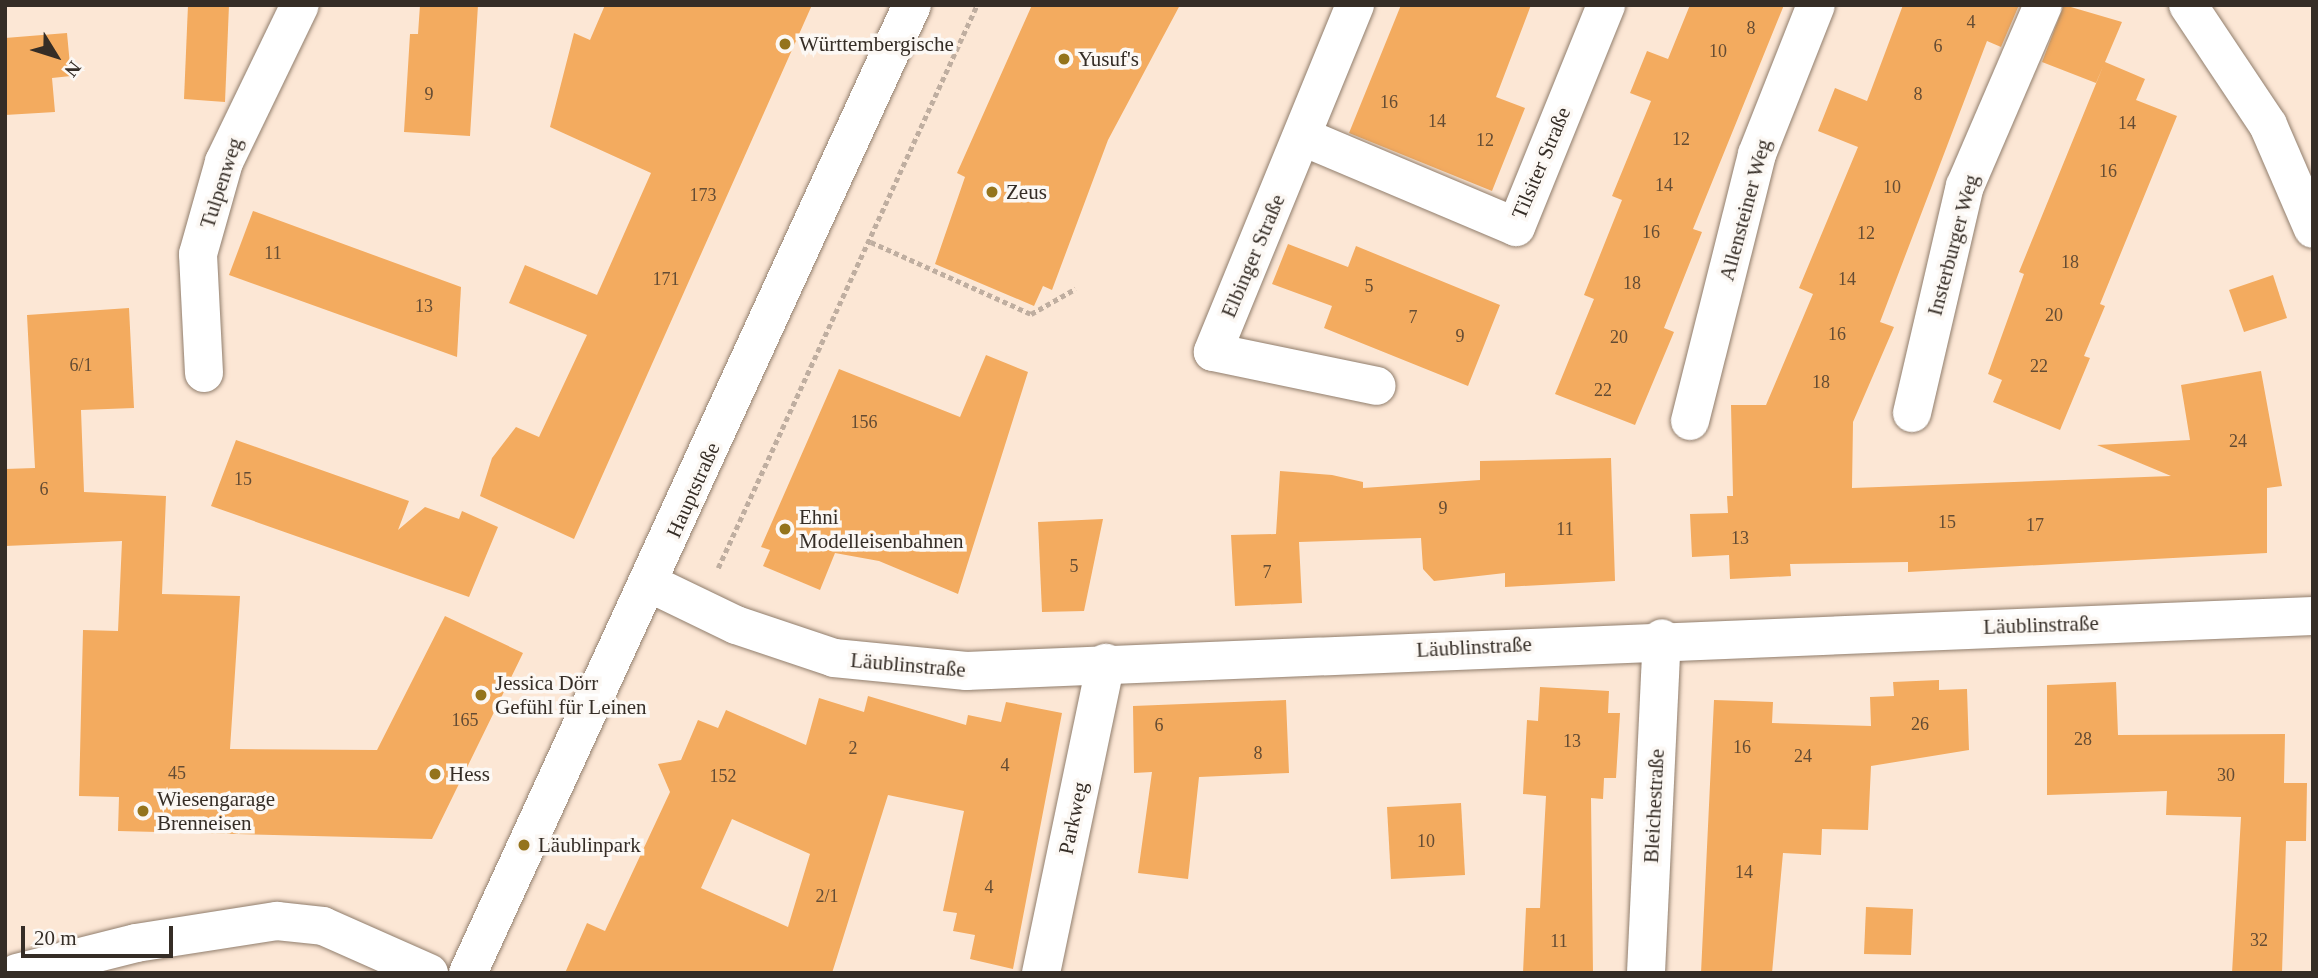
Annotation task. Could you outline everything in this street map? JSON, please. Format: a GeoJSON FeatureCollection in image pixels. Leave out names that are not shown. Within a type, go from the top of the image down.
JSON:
{"type":"FeatureCollection","features":[{"type":"Feature","properties":{"kind":"street","name":"Tulpenweg"},"geometry":{"type":"LineString","coordinates":[[204,373],[198,254],[224,162],[300,5]]}},
{"type":"Feature","properties":{"kind":"street","name":"Hauptstraße"},"geometry":{"type":"LineString","coordinates":[[468,973],[651,584],[912,5]]}},
{"type":"Feature","properties":{"kind":"street","name":"Elbinger Straße"},"geometry":{"type":"LineString","coordinates":[[1355,5],[1213,352],[1377,386]]}},
{"type":"Feature","properties":{"kind":"street","name":"Tilsiter Straße"},"geometry":{"type":"LineString","coordinates":[[1303,137],[1516,227],[1606,5]]}},
{"type":"Feature","properties":{"kind":"street","name":"Allensteiner Weg"},"geometry":{"type":"LineString","coordinates":[[1690,421],[1757,154],[1816,5]]}},
{"type":"Feature","properties":{"kind":"street","name":"Insterburger Weg"},"geometry":{"type":"LineString","coordinates":[[1912,413],[1965,186],[2043,5]]}},
{"type":"Feature","properties":{"kind":"street"},"geometry":{"type":"LineString","coordinates":[[2188,5],[2268,125],[2313,229]]}},
{"type":"Feature","properties":{"kind":"street","name":"Läublinstraße"},"geometry":{"type":"LineString","coordinates":[[651,584],[700,607],[834,659],[966,671],[1662,638],[2313,616]]}},
{"type":"Feature","properties":{"kind":"street","name":"Bleichestraße"},"geometry":{"type":"LineString","coordinates":[[1646,973],[1662,638]]}},
{"type":"Feature","properties":{"kind":"street","name":"Parkweg"},"geometry":{"type":"LineString","coordinates":[[1041,973],[1106,663]]}},
{"type":"Feature","properties":{"kind":"street"},"geometry":{"type":"LineString","coordinates":[[17,973],[136,943],[277,921],[323,926],[429,973]]}},
{"type":"Feature","properties":{"kind":"path"},"geometry":{"type":"LineString","coordinates":[[700,607],[871,242],[977,5]]}},
{"type":"Feature","properties":{"kind":"path"},"geometry":{"type":"LineString","coordinates":[[871,242],[1031,314],[1075,289]]}},
{"type":"Feature","properties":{"kind":"building"},"geometry":{"type":"Polygon","coordinates":[[[188,5],[229,5],[225,102],[184,99],[188,5]]]}},
{"type":"Feature","properties":{"kind":"building"},"geometry":{"type":"Polygon","coordinates":[[[420,5],[478,5],[470,136],[404,132],[410,34],[418,34],[420,5]]]}},
{"type":"Feature","properties":{"kind":"building"},"geometry":{"type":"Polygon","coordinates":[[[605,5],[812,5],[574,539],[480,496],[492,458],[516,427],[539,437],[587,335],[509,303],[525,265],[597,295],[651,173],[550,127],[574,33],[590,40],[605,5]]]}},
{"type":"Feature","properties":{"kind":"building"},"geometry":{"type":"Polygon","coordinates":[[[1032,5],[1180,5],[1108,140],[1052,290],[1043,286],[1034,306],[935,264],[965,177],[957,173],[1032,5]]]}},
{"type":"Feature","properties":{"kind":"building"},"geometry":{"type":"Polygon","coordinates":[[[1401,5],[1531,5],[1496,97],[1525,108],[1492,191],[1349,133],[1401,5]]]}},
{"type":"Feature","properties":{"kind":"building"},"geometry":{"type":"Polygon","coordinates":[[[1690,5],[1784,5],[1693,229],[1702,232],[1664,328],[1674,332],[1635,425],[1555,394],[1594,299],[1584,295],[1622,200],[1612,196],[1651,101],[1630,93],[1647,51],[1668,59],[1690,5]]]}},
{"type":"Feature","properties":{"kind":"building"},"geometry":{"type":"Polygon","coordinates":[[[1903,5],[2019,5],[2001,47],[1987,41],[1880,322],[1894,327],[1853,422],[1852,488],[2171,476],[2097,445],[2190,440],[2181,385],[2261,371],[2282,486],[2267,488],[2267,553],[1908,572],[1908,562],[1790,564],[1791,576],[1730,579],[1729,555],[1692,557],[1690,514],[1728,513],[1727,496],[1733,496],[1731,405],[1766,405],[1813,294],[1799,288],[1858,147],[1818,131],[1835,88],[1867,101],[1903,5]]]}},
{"type":"Feature","properties":{"kind":"building"},"geometry":{"type":"Polygon","coordinates":[[[2064,5],[2122,22],[2105,62],[2145,79],[2136,100],[2177,116],[2100,304],[2105,306],[2084,356],[2090,358],[2060,430],[1993,402],[2002,380],[1988,374],[2024,274],[2019,272],[2104,64],[2096,83],[2042,62],[2064,5]]]}},
{"type":"Feature","properties":{"kind":"building"},"geometry":{"type":"Polygon","coordinates":[[[67,33],[71,76],[52,78],[55,112],[5,115],[5,38],[67,33]]]}},
{"type":"Feature","properties":{"kind":"building"},"geometry":{"type":"Polygon","coordinates":[[[253,211],[461,287],[457,357],[229,275],[253,211]]]}},
{"type":"Feature","properties":{"kind":"building"},"geometry":{"type":"Polygon","coordinates":[[[1288,244],[1348,267],[1356,246],[1500,305],[1468,386],[1324,328],[1332,306],[1272,284],[1288,244]]]}},
{"type":"Feature","properties":{"kind":"building"},"geometry":{"type":"Polygon","coordinates":[[[2273,275],[2287,318],[2244,332],[2229,290],[2273,275]]]}},
{"type":"Feature","properties":{"kind":"building"},"geometry":{"type":"Polygon","coordinates":[[[129,308],[134,408],[81,410],[84,492],[166,496],[162,594],[240,596],[230,749],[377,750],[445,616],[523,653],[432,839],[118,831],[119,797],[79,796],[83,630],[118,631],[122,541],[5,546],[5,469],[35,468],[27,315],[129,308]]]}},
{"type":"Feature","properties":{"kind":"building"},"geometry":{"type":"Polygon","coordinates":[[[986,355],[1028,372],[958,594],[879,561],[835,553],[820,590],[763,566],[770,550],[761,547],[839,369],[960,417],[986,355]]]}},
{"type":"Feature","properties":{"kind":"building"},"geometry":{"type":"Polygon","coordinates":[[[236,440],[409,501],[398,530],[425,507],[459,519],[462,511],[498,527],[469,597],[211,506],[236,440]]]}},
{"type":"Feature","properties":{"kind":"building"},"geometry":{"type":"Polygon","coordinates":[[[1611,458],[1615,581],[1505,587],[1505,573],[1434,581],[1423,569],[1421,538],[1299,542],[1302,603],[1235,606],[1231,535],[1276,534],[1280,471],[1332,475],[1363,482],[1363,488],[1480,480],[1480,461],[1611,458]]]}},
{"type":"Feature","properties":{"kind":"building"},"geometry":{"type":"Polygon","coordinates":[[[1103,519],[1084,611],[1042,612],[1038,522],[1103,519]]]}},
{"type":"Feature","properties":{"kind":"building"},"geometry":{"type":"Polygon","coordinates":[[[1939,680],[1939,690],[1967,689],[1969,750],[1871,766],[1868,830],[1822,829],[1821,855],[1783,853],[1772,973],[1701,973],[1714,700],[1773,702],[1772,723],[1871,726],[1870,697],[1894,696],[1893,682],[1939,680]]]}},
{"type":"Feature","properties":{"kind":"building"},"geometry":{"type":"Polygon","coordinates":[[[2116,682],[2118,735],[2285,734],[2284,783],[2307,783],[2306,841],[2286,841],[2282,973],[2232,973],[2241,817],[2166,815],[2167,791],[2047,795],[2047,685],[2116,682]]]}},
{"type":"Feature","properties":{"kind":"building"},"geometry":{"type":"Polygon","coordinates":[[[1540,687],[1609,691],[1608,713],[1620,713],[1616,778],[1604,778],[1603,799],[1591,798],[1593,973],[1523,973],[1526,908],[1540,908],[1546,796],[1523,794],[1527,720],[1538,721],[1540,687]]]}},
{"type":"Feature","properties":{"kind":"building"},"geometry":{"type":"Polygon","coordinates":[[[868,696],[966,725],[968,715],[1001,722],[1006,702],[1062,713],[1013,969],[970,959],[975,935],[953,931],[957,913],[943,911],[964,811],[888,795],[832,973],[565,973],[587,923],[605,931],[670,792],[658,764],[681,760],[698,720],[718,728],[726,710],[806,745],[819,698],[864,712],[868,696]],[[732,819],[701,888],[788,927],[810,854],[732,819]]]}},
{"type":"Feature","properties":{"kind":"building"},"geometry":{"type":"Polygon","coordinates":[[[1286,700],[1289,773],[1199,777],[1188,879],[1138,873],[1152,772],[1134,773],[1133,706],[1286,700]]]}},
{"type":"Feature","properties":{"kind":"building"},"geometry":{"type":"Polygon","coordinates":[[[1461,803],[1465,875],[1391,879],[1387,807],[1461,803]]]}},
{"type":"Feature","properties":{"kind":"building"},"geometry":{"type":"Polygon","coordinates":[[[1866,907],[1913,909],[1911,955],[1864,954],[1866,907]]]}},
{"type":"Feature","properties":{"kind":"place","name":"Württembergische"},"geometry":{"type":"Point","coordinates":[785,44]}},
{"type":"Feature","properties":{"kind":"place","name":"Yusuf's"},"geometry":{"type":"Point","coordinates":[1064,59]}},
{"type":"Feature","properties":{"kind":"place","name":"Zeus"},"geometry":{"type":"Point","coordinates":[992,192]}},
{"type":"Feature","properties":{"kind":"place","name":"Ehni Modelleisenbahnen"},"geometry":{"type":"Point","coordinates":[785,529]}},
{"type":"Feature","properties":{"kind":"place","name":"Jessica Dörr Gefühl für Leinen"},"geometry":{"type":"Point","coordinates":[481,695]}},
{"type":"Feature","properties":{"kind":"place","name":"Hess"},"geometry":{"type":"Point","coordinates":[435,774]}},
{"type":"Feature","properties":{"kind":"place","name":"Wiesengarage Brenneisen"},"geometry":{"type":"Point","coordinates":[143,811]}},
{"type":"Feature","properties":{"kind":"place","name":"Läublinpark"},"geometry":{"type":"Point","coordinates":[524,845]}}]}
